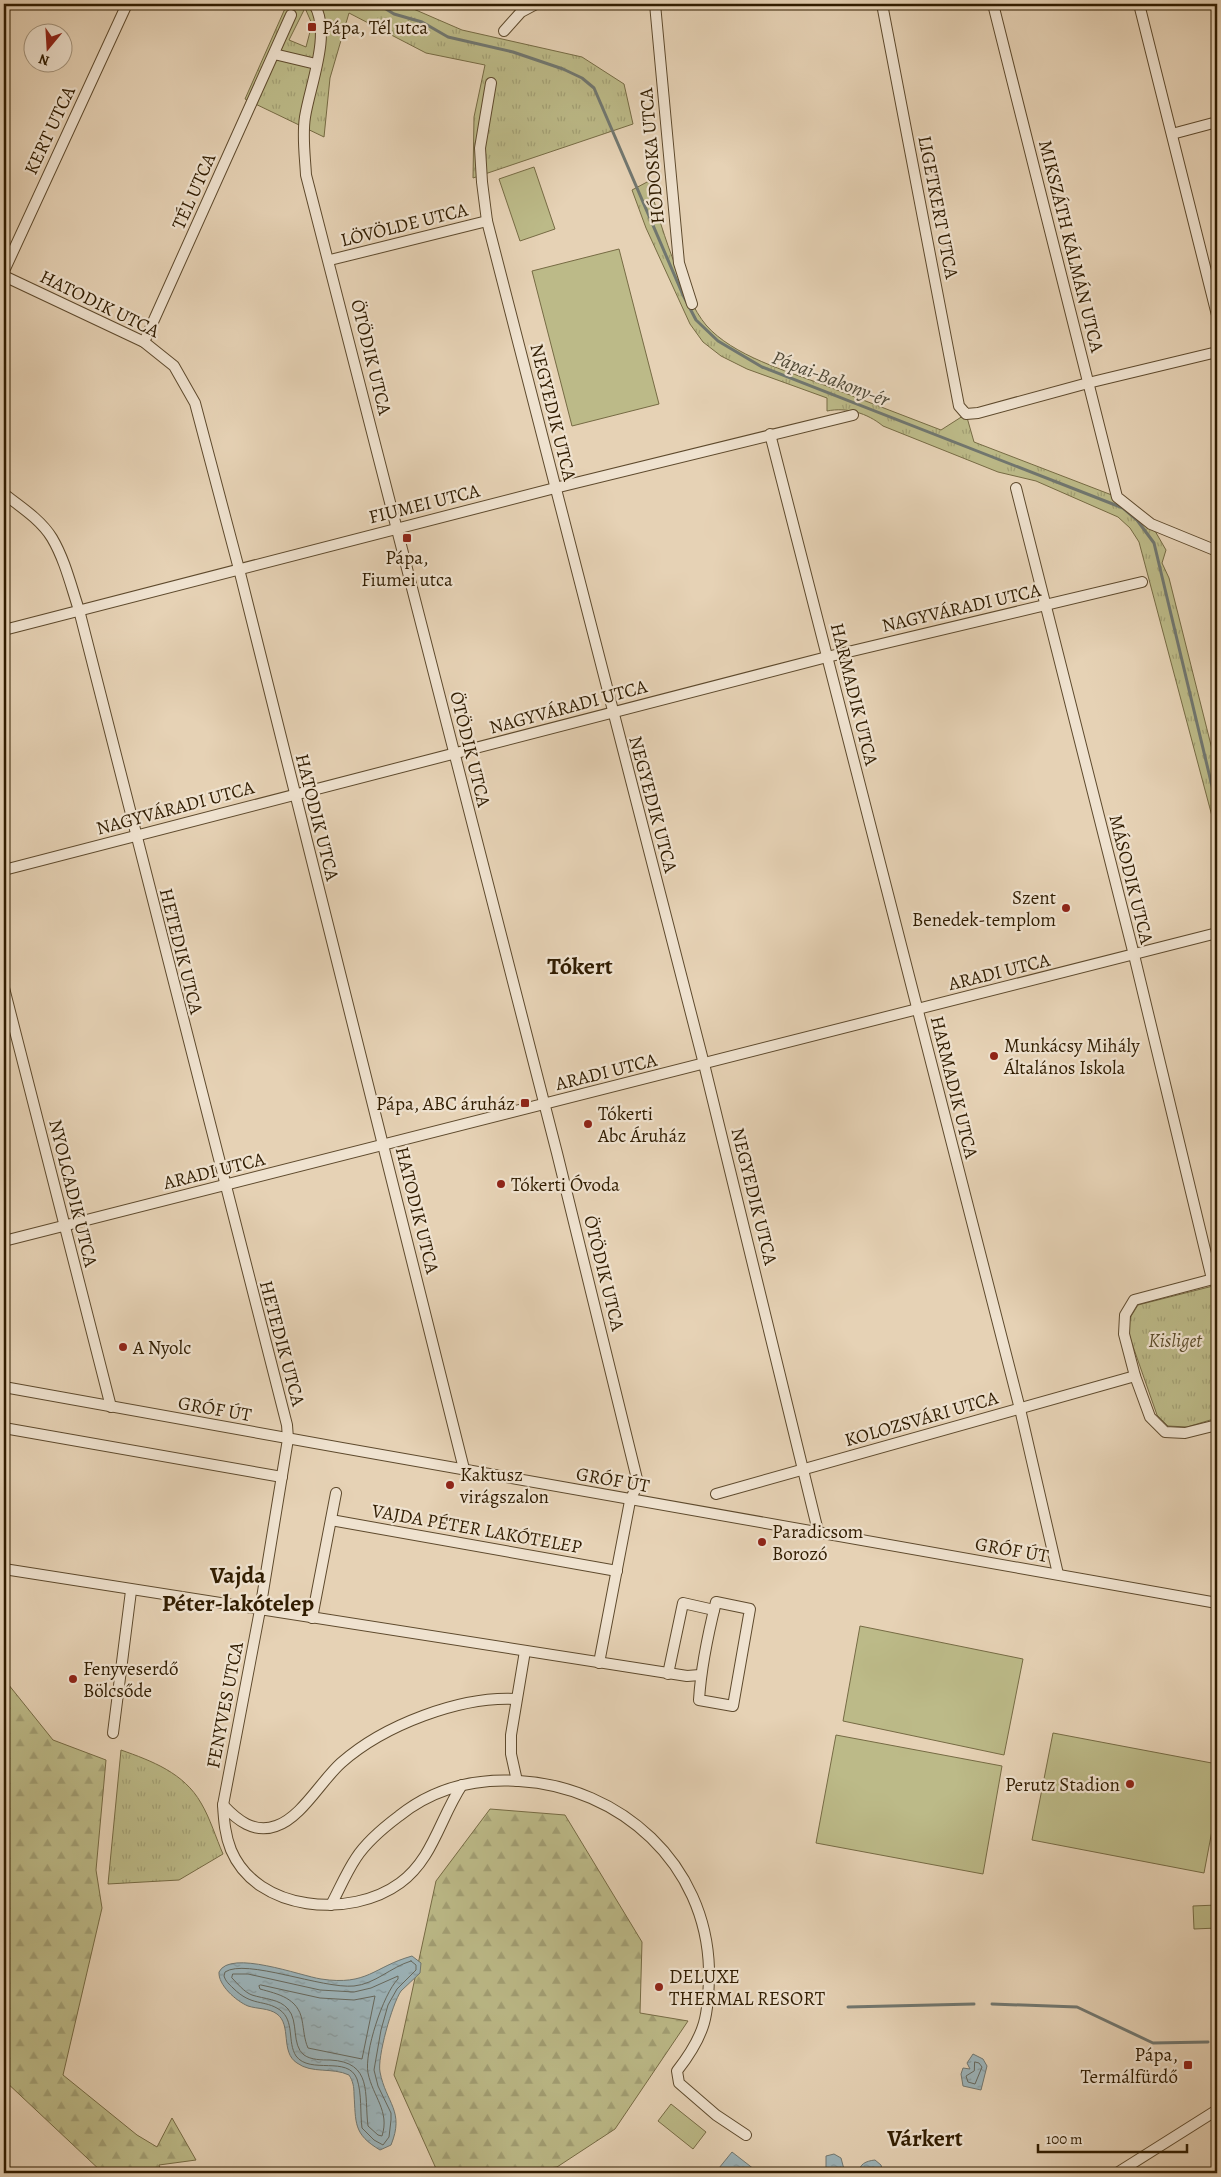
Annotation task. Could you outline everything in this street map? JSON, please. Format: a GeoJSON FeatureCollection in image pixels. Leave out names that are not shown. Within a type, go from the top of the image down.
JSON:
{"type":"FeatureCollection","features":[{"type":"Feature","properties":{"kind":"street","name":"KERT UTCA"},"geometry":{"type":"LineString","coordinates":[[4,271],[127,4]]}},
{"type":"Feature","properties":{"kind":"street","name":"ÖTÖDIK UTCA"},"geometry":{"type":"LineString","coordinates":[[314,4],[322,27],[305,118],[306,175],[330,260],[638,1483],[630,1500]]}},
{"type":"Feature","properties":{"kind":"street"},"geometry":{"type":"LineString","coordinates":[[504,31],[521,12],[536,4]]}},
{"type":"Feature","properties":{"kind":"street","name":"HÓDOSKA UTCA"},"geometry":{"type":"LineString","coordinates":[[655,4],[679,263],[692,304]]}},
{"type":"Feature","properties":{"kind":"street","name":"LIGETKERT UTCA"},"geometry":{"type":"LineString","coordinates":[[882,4],[959,406],[966,414],[978,413],[1088,383]]}},
{"type":"Feature","properties":{"kind":"street","name":"MIKSZÁTH KÁLMÁN UTCA"},"geometry":{"type":"LineString","coordinates":[[993,4],[1117,497],[1151,524],[1217,551]]}},
{"type":"Feature","properties":{"kind":"street"},"geometry":{"type":"LineString","coordinates":[[1142,4],[1172,134],[1212,274],[1217,315]]}},
{"type":"Feature","properties":{"kind":"street","name":"TÉL UTCA"},"geometry":{"type":"LineString","coordinates":[[144,342],[291,15]]}},
{"type":"Feature","properties":{"kind":"street"},"geometry":{"type":"LineString","coordinates":[[274,54],[316,64]]}},
{"type":"Feature","properties":{"kind":"street","name":"NEGYEDIK UTCA"},"geometry":{"type":"LineString","coordinates":[[491,83],[480,148],[487,221],[704,1064],[818,1531]]}},
{"type":"Feature","properties":{"kind":"street"},"geometry":{"type":"LineString","coordinates":[[1172,134],[1217,122]]}},
{"type":"Feature","properties":{"kind":"street","name":"LÖVÖLDE UTCA"},"geometry":{"type":"LineString","coordinates":[[330,260],[487,221]]}},
{"type":"Feature","properties":{"kind":"street","name":"HATODIK UTCA"},"geometry":{"type":"LineString","coordinates":[[4,276],[144,342],[174,366],[194,402],[240,569],[294,794],[384,1145],[464,1469]]}},
{"type":"Feature","properties":{"kind":"street"},"geometry":{"type":"LineString","coordinates":[[1088,383],[1217,352]]}},
{"type":"Feature","properties":{"kind":"street","name":"FIUMEI UTCA"},"geometry":{"type":"LineString","coordinates":[[4,630],[396,528],[853,415]]}},
{"type":"Feature","properties":{"kind":"street","name":"HARMADIK UTCA"},"geometry":{"type":"LineString","coordinates":[[770,434],[1020,1408],[1058,1574]]}},
{"type":"Feature","properties":{"kind":"street","name":"MÁSODIK UTCA"},"geometry":{"type":"LineString","coordinates":[[1016,488],[1215,1278]]}},
{"type":"Feature","properties":{"kind":"street","name":"HETEDIK UTCA"},"geometry":{"type":"LineString","coordinates":[[4,494],[38,521],[51,537],[61,558],[79,610],[288,1439]]}},
{"type":"Feature","properties":{"kind":"street","name":"NAGYVÁRADI UTCA"},"geometry":{"type":"LineString","coordinates":[[4,870],[827,657],[1142,582]]}},
{"type":"Feature","properties":{"kind":"street","name":"ARADI UTCA"},"geometry":{"type":"LineString","coordinates":[[4,1241],[1217,933]]}},
{"type":"Feature","properties":{"kind":"street","name":"NYOLCADIK UTCA"},"geometry":{"type":"LineString","coordinates":[[4,988],[111,1407]]}},
{"type":"Feature","properties":{"kind":"street"},"geometry":{"type":"LineString","coordinates":[[1215,1278],[1134,1300],[1125,1315],[1124,1334],[1135,1376],[1150,1417],[1164,1432],[1185,1433],[1217,1424]]}},
{"type":"Feature","properties":{"kind":"street","name":"KOLOZSVÁRI UTCA"},"geometry":{"type":"LineString","coordinates":[[716,1494],[1135,1376]]}},
{"type":"Feature","properties":{"kind":"street","name":"GRÓF ÚT"},"geometry":{"type":"LineString","coordinates":[[4,1387],[630,1500],[818,1531],[1217,1603]]}},
{"type":"Feature","properties":{"kind":"street"},"geometry":{"type":"LineString","coordinates":[[4,1428],[282,1477]]}},
{"type":"Feature","properties":{"kind":"street"},"geometry":{"type":"LineString","coordinates":[[260,1610],[288,1439]]}},
{"type":"Feature","properties":{"kind":"street"},"geometry":{"type":"LineString","coordinates":[[312,1618],[336,1493]]}},
{"type":"Feature","properties":{"kind":"street"},"geometry":{"type":"LineString","coordinates":[[599,1663],[630,1500]]}},
{"type":"Feature","properties":{"kind":"street","name":"VAJDA PÉTER LAKÓTELEP"},"geometry":{"type":"LineString","coordinates":[[331,1520],[618,1570]]}},
{"type":"Feature","properties":{"kind":"street"},"geometry":{"type":"LineString","coordinates":[[4,1569],[132,1591],[668,1674],[687,1676],[700,1674]]}},
{"type":"Feature","properties":{"kind":"street"},"geometry":{"type":"LineString","coordinates":[[113,1733],[132,1591]]}},
{"type":"Feature","properties":{"kind":"street"},"geometry":{"type":"LineString","coordinates":[[716,1602],[750,1609],[732,1706],[699,1700],[700,1674],[705,1663],[716,1602]]}},
{"type":"Feature","properties":{"kind":"street"},"geometry":{"type":"LineString","coordinates":[[668,1674],[683,1603],[714,1610]]}},
{"type":"Feature","properties":{"kind":"street","name":"FENYVES UTCA"},"geometry":{"type":"LineString","coordinates":[[260,1610],[223,1805],[224,1830],[232,1851],[244,1871],[284,1898],[331,1905],[352,1904],[380,1896],[401,1882],[422,1863],[433,1845],[451,1802],[462,1785]]}},
{"type":"Feature","properties":{"kind":"street"},"geometry":{"type":"LineString","coordinates":[[517,1781],[511,1754],[511,1735],[525,1651]]}},
{"type":"Feature","properties":{"kind":"street"},"geometry":{"type":"LineString","coordinates":[[223,1805],[236,1819],[245,1825],[262,1828],[276,1826],[291,1818],[341,1763],[374,1740],[398,1728],[451,1707],[476,1700],[516,1699]]}},
{"type":"Feature","properties":{"kind":"street"},"geometry":{"type":"LineString","coordinates":[[331,1905],[356,1857],[378,1832],[406,1810],[439,1791],[472,1782],[541,1782],[575,1790],[607,1804],[630,1819],[654,1840],[691,1892],[702,1919],[708,1951],[709,1987],[707,2021],[690,2054],[678,2071],[679,2083],[716,2115],[746,2135]]}},
{"type":"Feature","properties":{"kind":"street"},"geometry":{"type":"LineString","coordinates":[[1117,2173],[1217,2110]]}},
{"type":"Feature","properties":{"kind":"green space"},"geometry":{"type":"Polygon","coordinates":[[[287,4],[402,4],[462,30],[582,57],[624,84],[633,124],[473,178],[474,117],[485,65],[426,53],[349,13],[330,78],[324,137],[245,99],[287,4]],[[305,8],[289,40],[306,47],[312,24],[305,8]]]}},
{"type":"Feature","properties":{"kind":"green space"},"geometry":{"type":"Polygon","coordinates":[[[534,167],[555,229],[520,241],[499,179],[534,167]]]}},
{"type":"Feature","properties":{"kind":"green space"},"geometry":{"type":"Polygon","coordinates":[[[649,181],[664,235],[680,277],[697,313],[717,336],[745,354],[761,361],[941,430],[966,414],[974,442],[1117,497],[1151,524],[1166,550],[1162,563],[1169,578],[1217,769],[1217,835],[1139,542],[1130,528],[1118,517],[1036,481],[998,472],[883,426],[864,414],[842,410],[827,411],[827,398],[747,369],[721,356],[703,342],[690,324],[646,228],[632,190],[649,181]]]}},
{"type":"Feature","properties":{"kind":"green space"},"geometry":{"type":"Polygon","coordinates":[[[619,249],[659,404],[572,426],[532,271],[619,249]]]}},
{"type":"Feature","properties":{"kind":"green space","name":"Kisliget"},"geometry":{"type":"Polygon","coordinates":[[[1217,1285],[1217,1418],[1187,1427],[1168,1426],[1157,1415],[1128,1332],[1130,1318],[1138,1305],[1217,1285]]]}},
{"type":"Feature","properties":{"kind":"green space"},"geometry":{"type":"Polygon","coordinates":[[[860,1626],[1023,1659],[1004,1755],[843,1721],[860,1626]]]}},
{"type":"Feature","properties":{"kind":"green space"},"geometry":{"type":"Polygon","coordinates":[[[4,1679],[53,1740],[106,1760],[96,1870],[102,1908],[63,2075],[137,2135],[157,2147],[172,2118],[196,2160],[159,2165],[162,2173],[103,2173],[4,2080],[4,1679]]]}},
{"type":"Feature","properties":{"kind":"green space","name":"Perutz Stadion"},"geometry":{"type":"Polygon","coordinates":[[[1053,1733],[1217,1764],[1217,1804],[1204,1873],[1032,1840],[1053,1733]]]}},
{"type":"Feature","properties":{"kind":"green space"},"geometry":{"type":"Polygon","coordinates":[[[836,1735],[1002,1766],[983,1874],[816,1843],[836,1735]]]}},
{"type":"Feature","properties":{"kind":"green space"},"geometry":{"type":"Polygon","coordinates":[[[121,1750],[166,1769],[186,1784],[201,1803],[223,1854],[179,1880],[108,1884],[121,1750]]]}},
{"type":"Feature","properties":{"kind":"green space"},"geometry":{"type":"Polygon","coordinates":[[[490,1809],[565,1815],[642,1942],[640,2013],[688,2021],[615,2129],[557,2167],[502,2173],[438,2173],[394,2075],[436,1881],[490,1809]]]}},
{"type":"Feature","properties":{"kind":"green space"},"geometry":{"type":"Polygon","coordinates":[[[1217,1905],[1217,1928],[1194,1929],[1193,1906],[1217,1905]]]}},
{"type":"Feature","properties":{"kind":"green space"},"geometry":{"type":"Polygon","coordinates":[[[671,2104],[706,2132],[693,2149],[658,2121],[671,2104]]]}},
{"type":"Feature","properties":{"kind":"water"},"geometry":{"type":"Polygon","coordinates":[[[412,1956],[421,1963],[420,1973],[401,1991],[397,1998],[386,2031],[381,2055],[380,2072],[393,2107],[396,2124],[391,2145],[380,2150],[360,2133],[356,2120],[353,2086],[349,2075],[336,2071],[316,2070],[297,2063],[289,2052],[284,2025],[277,2014],[248,2006],[238,2000],[221,1982],[219,1972],[226,1966],[237,1963],[251,1963],[321,1979],[350,1980],[360,1978],[412,1956]]]}},
{"type":"Feature","properties":{"kind":"water"},"geometry":{"type":"Polygon","coordinates":[[[973,2054],[983,2059],[987,2066],[981,2090],[963,2086],[961,2074],[963,2068],[970,2069],[967,2063],[973,2054]]]}},
{"type":"Feature","properties":{"kind":"water"},"geometry":{"type":"Polygon","coordinates":[[[732,2152],[759,2173],[723,2173],[719,2168],[732,2152]]]}},
{"type":"Feature","properties":{"kind":"water"},"geometry":{"type":"Polygon","coordinates":[[[834,2154],[841,2158],[845,2173],[824,2173],[826,2171],[826,2156],[834,2154]]]}},
{"type":"Feature","properties":{"kind":"water"},"geometry":{"type":"Polygon","coordinates":[[[875,2160],[881,2165],[883,2173],[859,2173],[860,2167],[869,2161],[875,2160]]]}},
{"type":"Feature","properties":{"kind":"waterway","name":"Pápai-Bakony-ér"},"geometry":{"type":"LineString","coordinates":[[378,4],[394,14],[422,22],[448,37],[513,52],[563,69],[582,78],[594,88],[683,295],[696,320],[718,341],[762,367],[1123,508],[1137,520],[1154,543],[1217,807]]}},
{"type":"Feature","properties":{"kind":"waterway"},"geometry":{"type":"LineString","coordinates":[[848,2007],[974,2004]]}},
{"type":"Feature","properties":{"kind":"waterway"},"geometry":{"type":"LineString","coordinates":[[992,2004],[1077,2007],[1153,2043],[1208,2042]]}},
{"type":"Feature","properties":{"kind":"place","name":"Pápa, Tél utca"},"geometry":{"type":"Point","coordinates":[312,27]}},
{"type":"Feature","properties":{"kind":"place","name":"Pápa, Fiumei utca"},"geometry":{"type":"Point","coordinates":[407,538]}},
{"type":"Feature","properties":{"kind":"place","name":"Szent Benedek-templom"},"geometry":{"type":"Point","coordinates":[1066,908]}},
{"type":"Feature","properties":{"kind":"place","name":"Munkácsy Mihály Általános Iskola"},"geometry":{"type":"Point","coordinates":[994,1056]}},
{"type":"Feature","properties":{"kind":"place","name":"Pápa, ABC áruház"},"geometry":{"type":"Point","coordinates":[525,1103]}},
{"type":"Feature","properties":{"kind":"place","name":"Tókerti Abc Áruház"},"geometry":{"type":"Point","coordinates":[588,1124]}},
{"type":"Feature","properties":{"kind":"place","name":"Tókerti Óvoda"},"geometry":{"type":"Point","coordinates":[501,1184]}},
{"type":"Feature","properties":{"kind":"place","name":"A Nyolc"},"geometry":{"type":"Point","coordinates":[123,1347]}},
{"type":"Feature","properties":{"kind":"place","name":"Kaktusz virágszalon"},"geometry":{"type":"Point","coordinates":[450,1485]}},
{"type":"Feature","properties":{"kind":"place","name":"Paradicsom Borozó"},"geometry":{"type":"Point","coordinates":[762,1542]}},
{"type":"Feature","properties":{"kind":"place","name":"Fenyveserdő Bölcsőde"},"geometry":{"type":"Point","coordinates":[73,1679]}},
{"type":"Feature","properties":{"kind":"place","name":"Perutz Stadion"},"geometry":{"type":"Point","coordinates":[1130,1784]}},
{"type":"Feature","properties":{"kind":"place","name":"DELUXE THERMAL RESORT"},"geometry":{"type":"Point","coordinates":[659,1987]}},
{"type":"Feature","properties":{"kind":"place","name":"Pápa, Termálfürdő"},"geometry":{"type":"Point","coordinates":[1188,2065]}},
{"type":"Feature","properties":{"kind":"district","name":"Tókert"},"geometry":{"type":"Point","coordinates":[580,966]}},
{"type":"Feature","properties":{"kind":"district","name":"Vajda Péter-lakótelep"},"geometry":{"type":"Point","coordinates":[238,1589]}},
{"type":"Feature","properties":{"kind":"district","name":"Várkert"},"geometry":{"type":"Point","coordinates":[925,2138]}}]}
